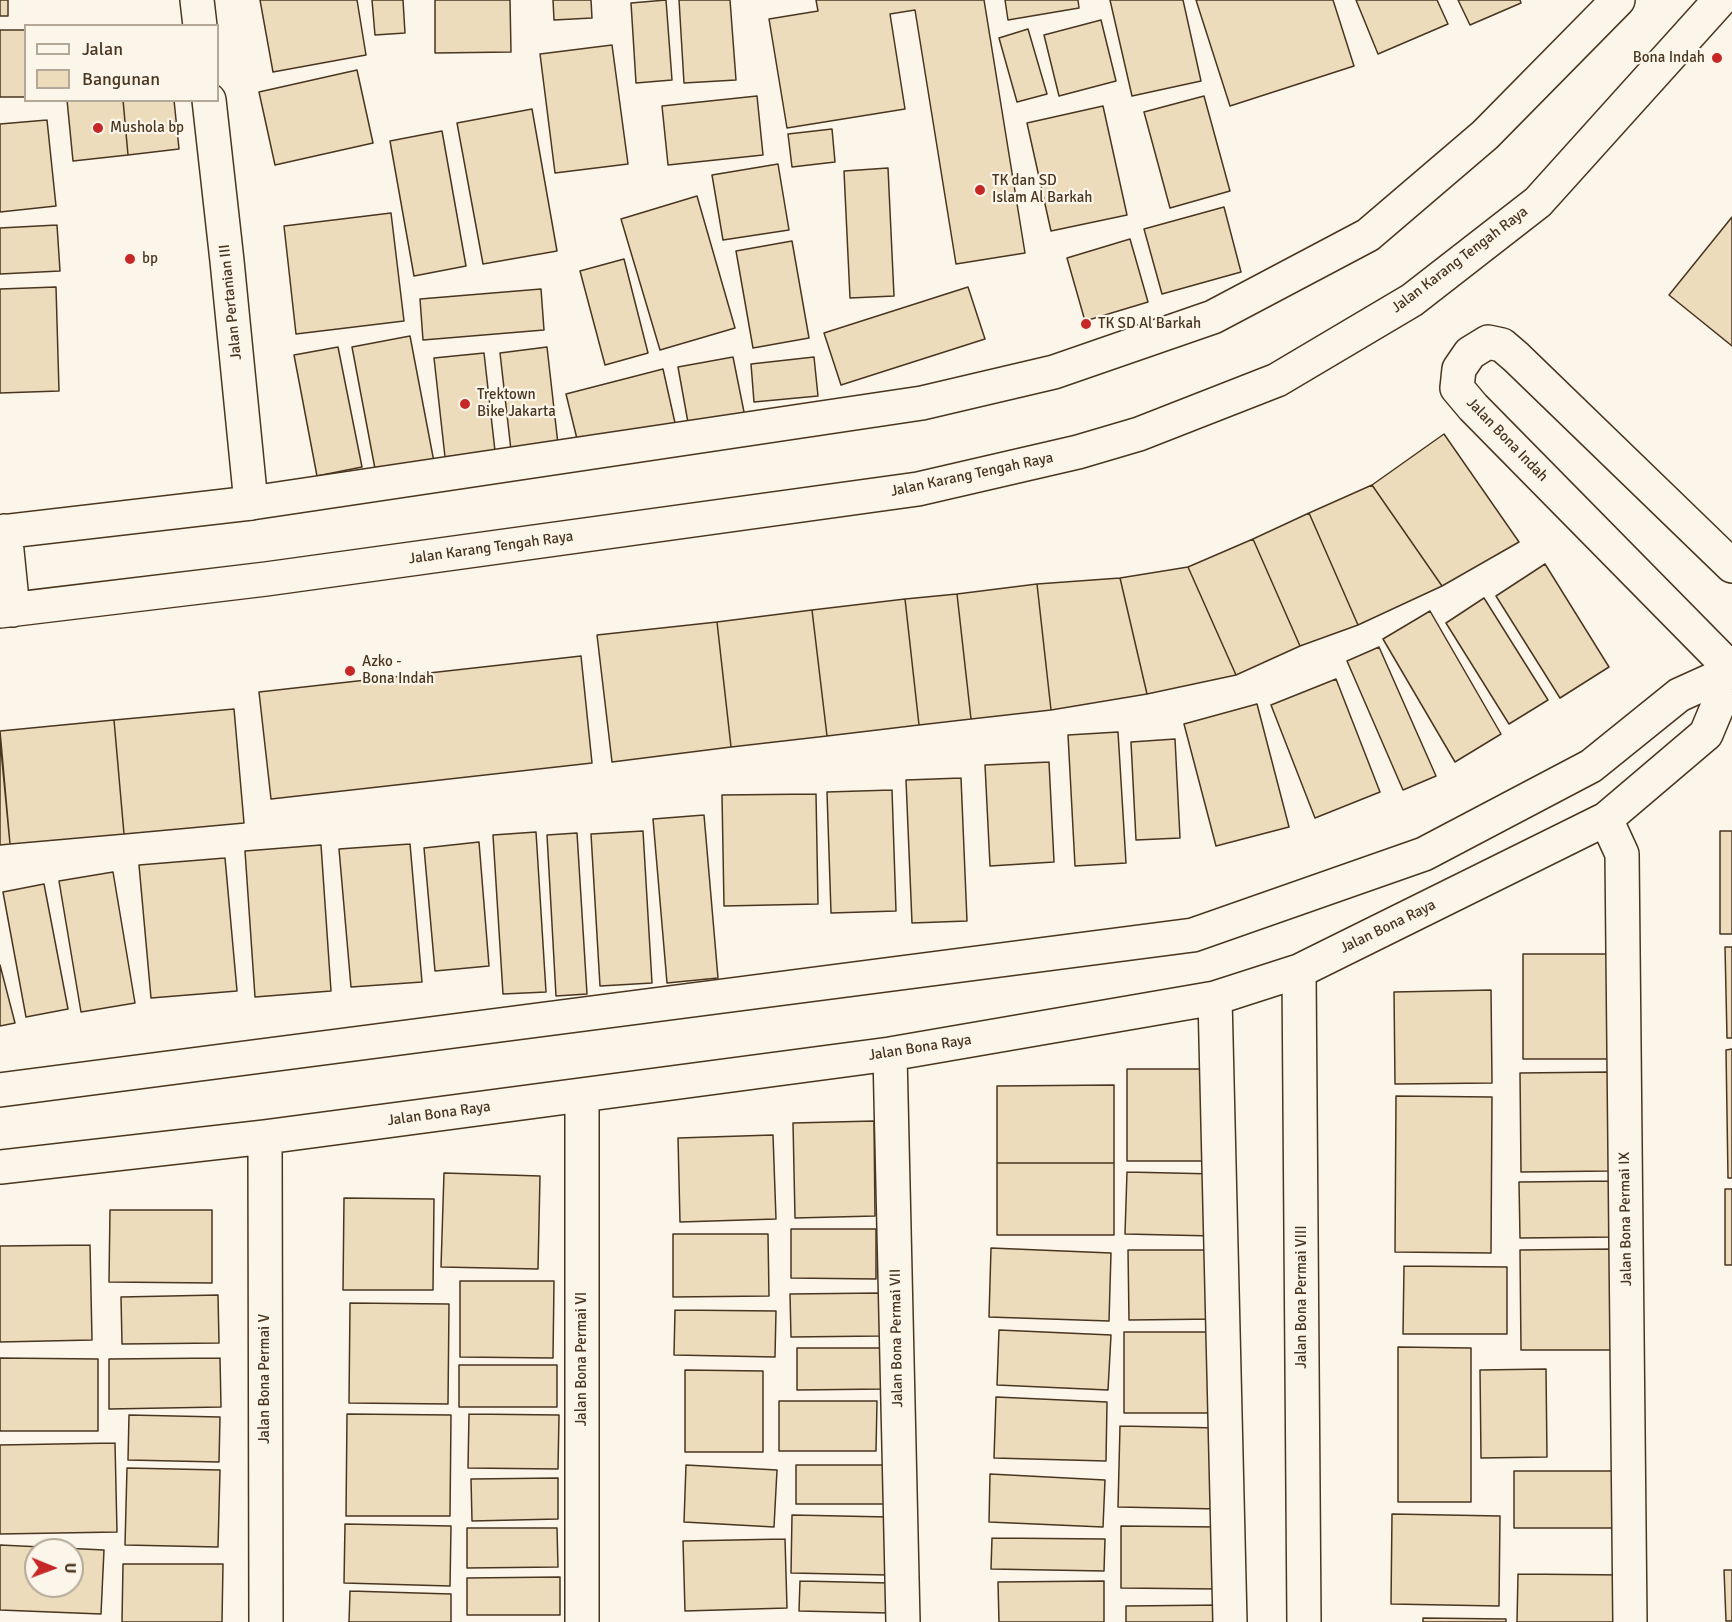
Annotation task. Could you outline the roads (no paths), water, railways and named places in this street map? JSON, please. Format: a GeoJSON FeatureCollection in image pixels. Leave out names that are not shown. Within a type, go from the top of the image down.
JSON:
{"type":"FeatureCollection","features":[{"type":"Feature","properties":{"kind":"street"},"geometry":{"type":"LineString","coordinates":[[197,0],[200,24]]}},
{"type":"Feature","properties":{"kind":"street"},"geometry":{"type":"LineString","coordinates":[[7,610],[2,532],[251,503],[922,403],[1054,372],[1213,317],[1368,235],[1485,135],[1618,0]]}},
{"type":"Feature","properties":{"kind":"street","name":"Jalan Karang Tengah Raya"},"geometry":{"type":"LineString","coordinates":[[7,610],[266,579],[918,489],[1078,452],[1138,434],[1277,380],[1412,300],[1538,202],[1720,0]]}},
{"type":"Feature","properties":{"kind":"street","name":"Jalan Pertanian III"},"geometry":{"type":"LineString","coordinates":[[209,102],[251,503]]}},
{"type":"Feature","properties":{"kind":"street","name":"Jalan Bona Indah"},"geometry":{"type":"LineString","coordinates":[[1732,566],[1502,345],[1488,342],[1470,353],[1459,369],[1457,388],[1732,671]]}},
{"type":"Feature","properties":{"kind":"street"},"geometry":{"type":"LineString","coordinates":[[0,1090],[1193,935],[1424,854],[1592,766],[1679,695],[1732,671]]}},
{"type":"Feature","properties":{"kind":"street","name":"Jalan Bona Raya"},"geometry":{"type":"LineString","coordinates":[[0,1167],[265,1137],[890,1054],[1215,998],[1299,971],[1606,819],[1706,734],[1732,671]]}},
{"type":"Feature","properties":{"kind":"street","name":"Jalan Bona Permai IX"},"geometry":{"type":"LineString","coordinates":[[1606,819],[1622,854],[1630,1622]]}},
{"type":"Feature","properties":{"kind":"street","name":"Jalan Bona Permai VIII"},"geometry":{"type":"LineString","coordinates":[[1299,971],[1304,1622]]}},
{"type":"Feature","properties":{"kind":"street"},"geometry":{"type":"LineString","coordinates":[[1215,998],[1230,1622]]}},
{"type":"Feature","properties":{"kind":"street","name":"Jalan Bona Permai VII"},"geometry":{"type":"LineString","coordinates":[[890,1054],[903,1622]]}},
{"type":"Feature","properties":{"kind":"street","name":"Jalan Bona Permai VI"},"geometry":{"type":"LineString","coordinates":[[582,1095],[582,1622]]}},
{"type":"Feature","properties":{"kind":"street","name":"Jalan Bona Permai V"},"geometry":{"type":"LineString","coordinates":[[265,1137],[266,1622]]}},
{"type":"Feature","properties":{"kind":"place","name":"Bona Indah"},"geometry":{"type":"Point","coordinates":[1717,58]}},
{"type":"Feature","properties":{"kind":"place","name":"Mushola bp"},"geometry":{"type":"Point","coordinates":[98,128]}},
{"type":"Feature","properties":{"kind":"place","name":"TK dan SD Islam Al Barkah"},"geometry":{"type":"Point","coordinates":[980,190]}},
{"type":"Feature","properties":{"kind":"place","name":"bp"},"geometry":{"type":"Point","coordinates":[130,259]}},
{"type":"Feature","properties":{"kind":"place","name":"TK SD Al Barkah"},"geometry":{"type":"Point","coordinates":[1086,324]}},
{"type":"Feature","properties":{"kind":"place","name":"Trektown Bike Jakarta"},"geometry":{"type":"Point","coordinates":[465,404]}},
{"type":"Feature","properties":{"kind":"place","name":"Azko - Bona Indah"},"geometry":{"type":"Point","coordinates":[350,671]}}]}
